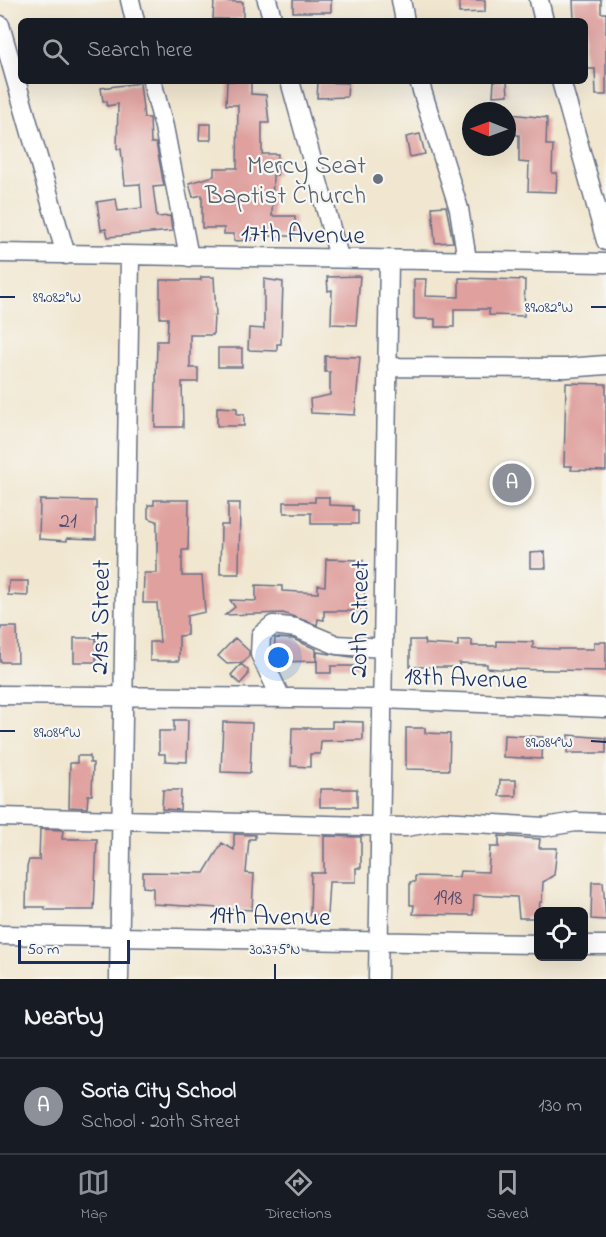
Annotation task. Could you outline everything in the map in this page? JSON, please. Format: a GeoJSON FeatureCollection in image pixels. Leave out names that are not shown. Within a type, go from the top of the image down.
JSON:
{"type":"FeatureCollection","features":[{"type":"Feature","properties":{"kind":"street"},"geometry":{"type":"LineString","coordinates":[[130,0],[134,18]]}},
{"type":"Feature","properties":{"kind":"street"},"geometry":{"type":"LineString","coordinates":[[267,0],[272,18]]}},
{"type":"Feature","properties":{"kind":"street"},"geometry":{"type":"LineString","coordinates":[[401,0],[404,18]]}},
{"type":"Feature","properties":{"kind":"street"},"geometry":{"type":"LineString","coordinates":[[538,0],[543,18]]}},
{"type":"Feature","properties":{"kind":"street"},"geometry":{"type":"LineString","coordinates":[[0,25],[66,255]]}},
{"type":"Feature","properties":{"kind":"street"},"geometry":{"type":"LineString","coordinates":[[153,84],[164,127],[189,257]]}},
{"type":"Feature","properties":{"kind":"street"},"geometry":{"type":"LineString","coordinates":[[291,84],[339,257]]}},
{"type":"Feature","properties":{"kind":"street"},"geometry":{"type":"LineString","coordinates":[[420,84],[459,209],[467,260]]}},
{"type":"Feature","properties":{"kind":"street"},"geometry":{"type":"LineString","coordinates":[[562,84],[606,242]]}},
{"type":"Feature","properties":{"kind":"street","name":"17th Avenue"},"geometry":{"type":"LineString","coordinates":[[0,254],[339,257],[389,260],[606,263]]}},
{"type":"Feature","properties":{"kind":"street","name":"21st Street"},"geometry":{"type":"LineString","coordinates":[[119,979],[130,256]]}},
{"type":"Feature","properties":{"kind":"street","name":"20th Street"},"geometry":{"type":"LineString","coordinates":[[378,979],[389,260]]}},
{"type":"Feature","properties":{"kind":"street"},"geometry":{"type":"LineString","coordinates":[[387,367],[566,368],[606,365]]}},
{"type":"Feature","properties":{"kind":"street"},"geometry":{"type":"LineString","coordinates":[[281,698],[260,654],[261,635],[273,625],[296,628],[337,645],[383,648]]}},
{"type":"Feature","properties":{"kind":"street","name":"18th Avenue"},"geometry":{"type":"LineString","coordinates":[[0,695],[382,699],[606,708]]}},
{"type":"Feature","properties":{"kind":"street"},"geometry":{"type":"LineString","coordinates":[[0,818],[406,827],[441,821],[545,826],[576,822],[606,823]]}},
{"type":"Feature","properties":{"kind":"street","name":"19th Avenue"},"geometry":{"type":"LineString","coordinates":[[0,935],[534,944]]}},
{"type":"Feature","properties":{"kind":"street"},"geometry":{"type":"LineString","coordinates":[[588,945],[606,945]]}},
{"type":"Feature","properties":{"kind":"building"},"geometry":{"type":"Polygon","coordinates":[[[293,0],[331,0],[331,12],[293,12],[293,0]]]}},
{"type":"Feature","properties":{"kind":"building"},"geometry":{"type":"Polygon","coordinates":[[[459,0],[485,0],[485,12],[459,13],[459,0]]]}},
{"type":"Feature","properties":{"kind":"building"},"geometry":{"type":"Polygon","coordinates":[[[573,0],[601,0],[601,13],[606,13],[606,95],[596,95],[595,69],[588,69],[588,18],[574,18],[573,0]]]}},
{"type":"Feature","properties":{"kind":"building"},"geometry":{"type":"Polygon","coordinates":[[[214,1],[243,2],[243,18],[213,18],[214,1]]]}},
{"type":"Feature","properties":{"kind":"building"},"geometry":{"type":"Polygon","coordinates":[[[140,84],[144,118],[150,118],[151,143],[156,143],[164,186],[153,187],[157,217],[170,216],[172,231],[108,237],[106,229],[101,230],[97,202],[116,199],[118,211],[142,208],[140,184],[125,185],[121,149],[117,149],[118,104],[107,106],[107,101],[103,101],[101,88],[140,84]]]}},
{"type":"Feature","properties":{"kind":"building"},"geometry":{"type":"Polygon","coordinates":[[[227,84],[251,84],[251,94],[266,95],[269,123],[262,123],[262,154],[278,154],[277,175],[273,175],[272,216],[295,216],[295,236],[252,236],[252,240],[234,241],[234,234],[224,234],[224,228],[202,228],[202,195],[193,197],[189,183],[214,176],[214,168],[237,168],[238,105],[226,105],[227,84]]]}},
{"type":"Feature","properties":{"kind":"building"},"geometry":{"type":"Polygon","coordinates":[[[318,84],[348,84],[347,97],[317,98],[318,84]]]}},
{"type":"Feature","properties":{"kind":"building"},"geometry":{"type":"Polygon","coordinates":[[[494,84],[507,84],[508,95],[493,96],[494,84]]]}},
{"type":"Feature","properties":{"kind":"building"},"geometry":{"type":"Polygon","coordinates":[[[516,115],[547,118],[546,145],[553,145],[552,173],[557,173],[556,192],[528,191],[529,163],[519,162],[519,135],[516,135],[516,115]]]}},
{"type":"Feature","properties":{"kind":"building"},"geometry":{"type":"Polygon","coordinates":[[[200,124],[211,124],[211,140],[199,140],[200,124]]]}},
{"type":"Feature","properties":{"kind":"building"},"geometry":{"type":"Polygon","coordinates":[[[420,134],[425,154],[410,157],[406,137],[420,134]]]}},
{"type":"Feature","properties":{"kind":"building"},"geometry":{"type":"Polygon","coordinates":[[[446,206],[453,242],[435,243],[432,207],[446,206]]]}},
{"type":"Feature","properties":{"kind":"building"},"geometry":{"type":"Polygon","coordinates":[[[360,276],[356,325],[331,324],[332,290],[328,291],[327,277],[360,276]]]}},
{"type":"Feature","properties":{"kind":"building"},"geometry":{"type":"Polygon","coordinates":[[[201,277],[214,277],[216,316],[214,316],[213,335],[190,335],[190,368],[198,368],[198,382],[182,382],[183,427],[155,427],[157,341],[167,341],[168,318],[160,318],[160,280],[201,280],[201,277]]]}},
{"type":"Feature","properties":{"kind":"building"},"geometry":{"type":"Polygon","coordinates":[[[459,278],[525,280],[524,316],[489,315],[489,309],[454,309],[454,327],[435,327],[435,319],[414,319],[414,279],[426,279],[425,296],[459,297],[459,278]]]}},
{"type":"Feature","properties":{"kind":"building"},"geometry":{"type":"Polygon","coordinates":[[[264,279],[283,282],[281,344],[277,344],[277,351],[248,350],[249,328],[264,329],[264,279]]]}},
{"type":"Feature","properties":{"kind":"building"},"geometry":{"type":"Polygon","coordinates":[[[218,348],[242,348],[242,367],[218,367],[218,348]]]}},
{"type":"Feature","properties":{"kind":"building"},"geometry":{"type":"Polygon","coordinates":[[[325,356],[360,357],[355,415],[311,413],[310,399],[330,395],[330,372],[325,372],[325,356]]]}},
{"type":"Feature","properties":{"kind":"building"},"geometry":{"type":"Polygon","coordinates":[[[566,383],[606,384],[606,471],[571,470],[572,466],[564,466],[566,383]]]}},
{"type":"Feature","properties":{"kind":"building"},"geometry":{"type":"Polygon","coordinates":[[[217,407],[237,408],[237,414],[244,414],[244,426],[217,426],[217,407]]]}},
{"type":"Feature","properties":{"kind":"building"},"geometry":{"type":"Polygon","coordinates":[[[315,497],[329,497],[329,505],[353,506],[353,510],[358,510],[358,524],[311,524],[311,513],[284,513],[284,502],[315,502],[315,497]]]}},
{"type":"Feature","properties":{"kind":"building"},"geometry":{"type":"Polygon","coordinates":[[[40,500],[96,501],[96,539],[67,538],[67,541],[39,539],[40,500]]]}},
{"type":"Feature","properties":{"kind":"building"},"geometry":{"type":"Polygon","coordinates":[[[154,500],[189,500],[188,550],[182,550],[182,576],[202,576],[205,612],[187,616],[187,635],[179,636],[179,661],[150,661],[150,642],[160,642],[157,603],[143,603],[144,573],[157,573],[157,521],[148,518],[148,505],[154,505],[154,500]]]}},
{"type":"Feature","properties":{"kind":"building"},"geometry":{"type":"Polygon","coordinates":[[[228,503],[240,503],[239,574],[220,574],[221,525],[228,525],[228,503]]]}},
{"type":"Feature","properties":{"kind":"building"},"geometry":{"type":"Polygon","coordinates":[[[545,552],[546,568],[530,568],[530,553],[545,552]]]}},
{"type":"Feature","properties":{"kind":"building"},"geometry":{"type":"Polygon","coordinates":[[[326,559],[363,560],[365,611],[324,611],[324,620],[318,619],[317,625],[283,613],[225,615],[235,607],[230,600],[256,601],[256,585],[282,586],[282,591],[318,593],[318,585],[325,586],[326,559]]]}},
{"type":"Feature","properties":{"kind":"building"},"geometry":{"type":"Polygon","coordinates":[[[9,581],[28,581],[28,596],[8,595],[9,581]]]}},
{"type":"Feature","properties":{"kind":"building"},"geometry":{"type":"Polygon","coordinates":[[[1,627],[17,627],[18,662],[0,662],[1,627]]]}},
{"type":"Feature","properties":{"kind":"building"},"geometry":{"type":"Polygon","coordinates":[[[74,638],[96,638],[96,662],[74,662],[74,638]]]}},
{"type":"Feature","properties":{"kind":"building"},"geometry":{"type":"Polygon","coordinates":[[[235,638],[249,651],[249,656],[243,663],[227,664],[218,656],[235,638]]]}},
{"type":"Feature","properties":{"kind":"building"},"geometry":{"type":"Polygon","coordinates":[[[275,638],[293,639],[316,649],[316,661],[276,662],[275,638]]]}},
{"type":"Feature","properties":{"kind":"building"},"geometry":{"type":"Polygon","coordinates":[[[410,640],[424,640],[425,644],[458,646],[458,640],[472,640],[472,646],[497,646],[497,641],[533,642],[533,648],[558,649],[594,649],[594,642],[606,642],[606,671],[498,669],[487,668],[487,664],[459,663],[459,667],[410,667],[410,640]]]}},
{"type":"Feature","properties":{"kind":"building"},"geometry":{"type":"Polygon","coordinates":[[[317,652],[359,658],[359,666],[331,666],[331,673],[317,673],[317,652]]]}},
{"type":"Feature","properties":{"kind":"building"},"geometry":{"type":"Polygon","coordinates":[[[241,664],[248,670],[248,675],[240,684],[231,675],[241,664]]]}},
{"type":"Feature","properties":{"kind":"building"},"geometry":{"type":"Polygon","coordinates":[[[174,720],[188,720],[187,762],[165,761],[165,754],[159,754],[159,731],[174,731],[174,720]]]}},
{"type":"Feature","properties":{"kind":"building"},"geometry":{"type":"Polygon","coordinates":[[[332,721],[363,722],[363,740],[321,741],[320,754],[310,754],[310,767],[291,766],[292,728],[332,728],[332,721]]]}},
{"type":"Feature","properties":{"kind":"building"},"geometry":{"type":"Polygon","coordinates":[[[223,722],[252,723],[250,773],[221,772],[223,722]]]}},
{"type":"Feature","properties":{"kind":"building"},"geometry":{"type":"Polygon","coordinates":[[[406,728],[425,728],[425,733],[450,734],[449,770],[406,769],[406,728]]]}},
{"type":"Feature","properties":{"kind":"building"},"geometry":{"type":"Polygon","coordinates":[[[504,735],[543,737],[542,759],[503,757],[504,735]]]}},
{"type":"Feature","properties":{"kind":"building"},"geometry":{"type":"Polygon","coordinates":[[[568,735],[606,738],[606,753],[567,753],[568,735]]]}},
{"type":"Feature","properties":{"kind":"building"},"geometry":{"type":"Polygon","coordinates":[[[77,756],[90,756],[90,763],[93,763],[92,795],[88,795],[87,808],[69,807],[70,763],[77,763],[77,756]]]}},
{"type":"Feature","properties":{"kind":"building"},"geometry":{"type":"Polygon","coordinates":[[[500,780],[516,780],[516,796],[499,796],[500,780]]]}},
{"type":"Feature","properties":{"kind":"building"},"geometry":{"type":"Polygon","coordinates":[[[320,789],[357,789],[357,807],[320,807],[320,789]]]}},
{"type":"Feature","properties":{"kind":"building"},"geometry":{"type":"Polygon","coordinates":[[[163,790],[181,790],[180,810],[162,809],[163,790]]]}},
{"type":"Feature","properties":{"kind":"building"},"geometry":{"type":"Polygon","coordinates":[[[40,829],[63,830],[62,839],[97,839],[94,910],[45,910],[45,907],[26,907],[27,867],[29,860],[39,860],[40,829]]]}},
{"type":"Feature","properties":{"kind":"building"},"geometry":{"type":"Polygon","coordinates":[[[234,834],[255,835],[255,839],[249,839],[246,873],[254,874],[252,910],[153,904],[153,888],[143,887],[143,872],[204,873],[222,843],[234,850],[234,834]]]}},
{"type":"Feature","properties":{"kind":"building"},"geometry":{"type":"Polygon","coordinates":[[[324,836],[361,837],[361,868],[356,868],[356,882],[329,882],[327,915],[310,915],[311,873],[324,873],[324,836]]]}},
{"type":"Feature","properties":{"kind":"building"},"geometry":{"type":"Polygon","coordinates":[[[499,836],[540,839],[539,848],[557,848],[554,875],[543,882],[542,902],[539,907],[534,907],[534,918],[519,918],[517,897],[474,895],[473,915],[413,914],[414,905],[410,905],[410,882],[415,882],[415,876],[459,877],[460,871],[488,872],[490,847],[499,847],[499,836]]]}},
{"type":"Feature","properties":{"kind":"building"},"geometry":{"type":"Polygon","coordinates":[[[592,882],[603,882],[606,920],[591,919],[592,882]]]}},
{"type":"Feature","properties":{"kind":"place","name":"Mercy Seat Baptist Church"},"geometry":{"type":"Point","coordinates":[378,179]}},
{"type":"Feature","properties":{"kind":"place","name":"Soria City School"},"geometry":{"type":"Point","coordinates":[512,483]}}]}
